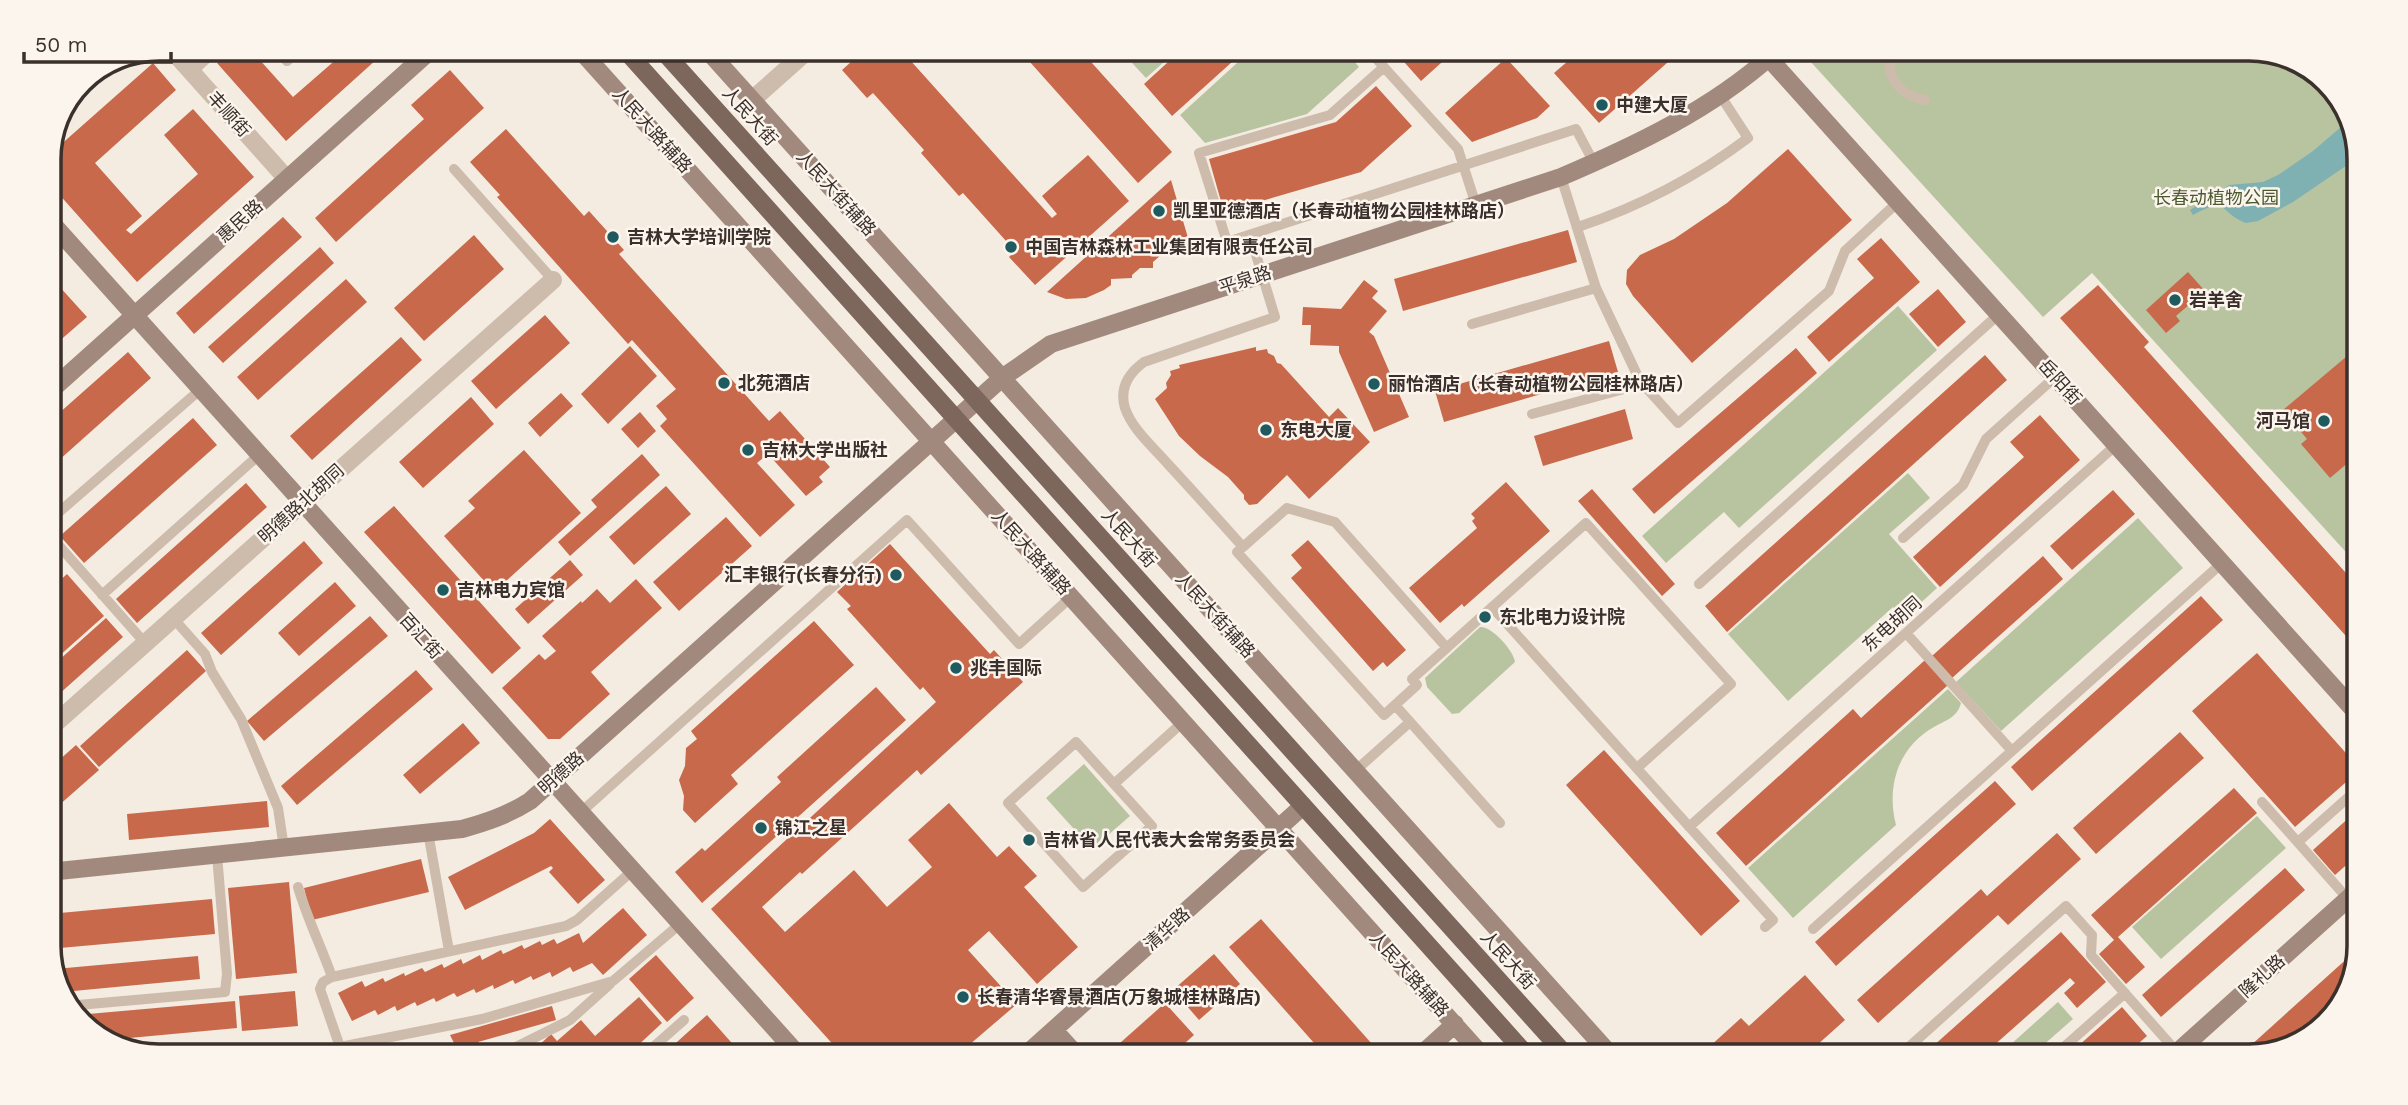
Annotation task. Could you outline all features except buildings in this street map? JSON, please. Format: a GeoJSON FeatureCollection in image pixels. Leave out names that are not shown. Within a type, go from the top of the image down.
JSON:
{"type":"FeatureCollection","features":[{"type":"Feature","properties":{"kind":"main road"},"geometry":{"type":"LineString","coordinates":[[635,61],[1517,1044]]}},
{"type":"Feature","properties":{"kind":"main road","name":"人民大街"},"geometry":{"type":"LineString","coordinates":[[672,61],[1556,1044]]}},
{"type":"Feature","properties":{"kind":"street","name":"丰顺街"},"geometry":{"type":"LineString","coordinates":[[182,61],[288,179]]}},
{"type":"Feature","properties":{"kind":"street","name":"惠民路"},"geometry":{"type":"LineString","coordinates":[[61,381],[419,61]]}},
{"type":"Feature","properties":{"kind":"street","name":"人民大路辅路"},"geometry":{"type":"LineString","coordinates":[[590,61],[1472,1044]]}},
{"type":"Feature","properties":{"kind":"street","name":"人民大街辅路"},"geometry":{"type":"LineString","coordinates":[[717,61],[1600,1044]]}},
{"type":"Feature","properties":{"kind":"street"},"geometry":{"type":"LineString","coordinates":[[752,100],[796,61]]}},
{"type":"Feature","properties":{"kind":"street","name":"平泉路"},"geometry":{"type":"LineString","coordinates":[[957,419],[1002,378],[1051,344],[1561,177],[1664,129],[1740,82],[1763,61]]}},
{"type":"Feature","properties":{"kind":"street","name":"岳阳街"},"geometry":{"type":"LineString","coordinates":[[1773,61],[2347,702]]}},
{"type":"Feature","properties":{"kind":"street","name":"百汇街"},"geometry":{"type":"LineString","coordinates":[[61,233],[789,1044]]}},
{"type":"Feature","properties":{"kind":"street","name":"明德路北胡同"},"geometry":{"type":"LineString","coordinates":[[61,718],[553,280]]}},
{"type":"Feature","properties":{"kind":"street","name":"明德路"},"geometry":{"type":"LineString","coordinates":[[61,871],[462,829],[511,813],[530,801],[957,419]]}},
{"type":"Feature","properties":{"kind":"street","name":"清华路"},"geometry":{"type":"LineString","coordinates":[[1038,1044],[1303,806]]}},
{"type":"Feature","properties":{"kind":"street","name":"隆礼路"},"geometry":{"type":"LineString","coordinates":[[2186,1044],[2347,902]]}},
{"type":"Feature","properties":{"kind":"street"},"geometry":{"type":"LineString","coordinates":[[1433,1044],[1455,1024]]}},
{"type":"Feature","properties":{"kind":"street"},"geometry":{"type":"LineString","coordinates":[[1054,1030],[1067,1044]]}},
{"type":"Feature","properties":{"kind":"lane"},"geometry":{"type":"LineString","coordinates":[[192,72],[204,61]]}},
{"type":"Feature","properties":{"kind":"lane"},"geometry":{"type":"LineString","coordinates":[[1378,61],[1458,149],[1476,205]]}},
{"type":"Feature","properties":{"kind":"lane"},"geometry":{"type":"LineString","coordinates":[[1891,61],[1891,72],[1899,88],[1907,95],[1925,100]]}},
{"type":"Feature","properties":{"kind":"lane"},"geometry":{"type":"LineString","coordinates":[[1384,67],[1330,115],[1199,153],[1227,242],[1576,129],[1594,163]]}},
{"type":"Feature","properties":{"kind":"lane"},"geometry":{"type":"LineString","coordinates":[[1578,227],[1662,194],[1719,160],[1748,138],[1720,95]]}},
{"type":"Feature","properties":{"kind":"lane"},"geometry":{"type":"LineString","coordinates":[[454,169],[553,280]]}},
{"type":"Feature","properties":{"kind":"lane"},"geometry":{"type":"LineString","coordinates":[[1561,177],[1596,288],[1640,381],[1678,423],[1829,291],[1845,251],[1898,202]]}},
{"type":"Feature","properties":{"kind":"lane"},"geometry":{"type":"LineString","coordinates":[[1243,547],[1141,433],[1125,408],[1124,391],[1130,374],[1155,357],[1275,317],[1250,235]]}},
{"type":"Feature","properties":{"kind":"lane"},"geometry":{"type":"LineString","coordinates":[[1472,324],[1596,288]]}},
{"type":"Feature","properties":{"kind":"lane"},"geometry":{"type":"LineString","coordinates":[[1699,584],[1999,314]]}},
{"type":"Feature","properties":{"kind":"lane"},"geometry":{"type":"LineString","coordinates":[[1903,538],[1963,485],[1986,439],[2055,377]]}},
{"type":"Feature","properties":{"kind":"lane"},"geometry":{"type":"LineString","coordinates":[[1532,414],[1624,389],[1640,381]]}},
{"type":"Feature","properties":{"kind":"lane"},"geometry":{"type":"LineString","coordinates":[[61,510],[201,389]]}},
{"type":"Feature","properties":{"kind":"lane","name":"东电胡同"},"geometry":{"type":"LineString","coordinates":[[1689,827],[2116,445]]}},
{"type":"Feature","properties":{"kind":"lane"},"geometry":{"type":"LineString","coordinates":[[102,595],[260,455]]}},
{"type":"Feature","properties":{"kind":"lane"},"geometry":{"type":"LineString","coordinates":[[1447,648],[1335,522],[1287,508],[1237,552],[1384,715],[1417,685],[1412,679],[1447,648],[1586,523],[1731,684],[1637,768]]}},
{"type":"Feature","properties":{"kind":"lane"},"geometry":{"type":"LineString","coordinates":[[580,813],[907,520],[1019,644],[1071,597]]}},
{"type":"Feature","properties":{"kind":"lane"},"geometry":{"type":"LineString","coordinates":[[61,548],[145,643]]}},
{"type":"Feature","properties":{"kind":"lane"},"geometry":{"type":"LineString","coordinates":[[1813,929],[2222,563]]}},
{"type":"Feature","properties":{"kind":"lane"},"geometry":{"type":"LineString","coordinates":[[1492,607],[1773,920],[1765,927]]}},
{"type":"Feature","properties":{"kind":"lane"},"geometry":{"type":"LineString","coordinates":[[173,618],[205,654],[212,672],[241,719],[278,808],[285,848]]}},
{"type":"Feature","properties":{"kind":"lane"},"geometry":{"type":"LineString","coordinates":[[1906,633],[2012,751]]}},
{"type":"Feature","properties":{"kind":"lane"},"geometry":{"type":"LineString","coordinates":[[1395,705],[1500,823]]}},
{"type":"Feature","properties":{"kind":"lane"},"geometry":{"type":"LineString","coordinates":[[1114,784],[1183,722]]}},
{"type":"Feature","properties":{"kind":"lane"},"geometry":{"type":"LineString","coordinates":[[1355,771],[1410,722]]}},
{"type":"Feature","properties":{"kind":"lane"},"geometry":{"type":"LineString","coordinates":[[1076,742],[1114,784],[1152,826],[1083,887],[1008,803],[1076,742]]}},
{"type":"Feature","properties":{"kind":"lane"},"geometry":{"type":"LineString","coordinates":[[2298,842],[2347,798]]}},
{"type":"Feature","properties":{"kind":"lane"},"geometry":{"type":"LineString","coordinates":[[2262,802],[2347,896]]}},
{"type":"Feature","properties":{"kind":"lane"},"geometry":{"type":"LineString","coordinates":[[428,832],[449,951]]}},
{"type":"Feature","properties":{"kind":"lane"},"geometry":{"type":"LineString","coordinates":[[82,1005],[225,992],[227,974],[217,855]]}},
{"type":"Feature","properties":{"kind":"lane"},"geometry":{"type":"LineString","coordinates":[[339,1044],[320,989],[323,982],[332,976],[566,926],[577,920],[632,871]]}},
{"type":"Feature","properties":{"kind":"lane"},"geometry":{"type":"LineString","coordinates":[[298,887],[307,918],[332,976]]}},
{"type":"Feature","properties":{"kind":"lane"},"geometry":{"type":"LineString","coordinates":[[1911,1044],[2066,906],[2092,935],[2091,955],[2167,1044]]}},
{"type":"Feature","properties":{"kind":"lane"},"geometry":{"type":"LineString","coordinates":[[522,1044],[570,1020],[680,924]]}},
{"type":"Feature","properties":{"kind":"lane"},"geometry":{"type":"LineString","coordinates":[[355,1044],[482,1019],[613,981]]}},
{"type":"Feature","properties":{"kind":"lane"},"geometry":{"type":"LineString","coordinates":[[2067,1044],[2125,993]]}},
{"type":"Feature","properties":{"kind":"lane"},"geometry":{"type":"LineString","coordinates":[[657,1044],[684,1020]]}},
{"type":"Feature","properties":{"kind":"green space"},"geometry":{"type":"Polygon","coordinates":[[[1130,61],[1165,61],[1146,78],[1130,61]]]}},
{"type":"Feature","properties":{"kind":"green space"},"geometry":{"type":"Polygon","coordinates":[[[1239,61],[1354,61],[1359,67],[1307,114],[1205,143],[1180,115],[1239,61]]]}},
{"type":"Feature","properties":{"kind":"green space","name":"长春动植物公园"},"geometry":{"type":"Polygon","coordinates":[[[1810,61],[2248,61],[2268,63],[2298,74],[2322,95],[2337,116],[2347,153],[2347,553],[2092,273],[2043,317],[1810,61]]]}},
{"type":"Feature","properties":{"kind":"green space"},"geometry":{"type":"Polygon","coordinates":[[[1898,306],[1937,350],[1739,528],[1724,512],[1666,563],[1642,536],[1898,306]]]}},
{"type":"Feature","properties":{"kind":"green space"},"geometry":{"type":"Polygon","coordinates":[[[1908,473],[1930,498],[1889,534],[1937,588],[1904,618],[1893,607],[1788,701],[1728,634],[1908,473]]]}},
{"type":"Feature","properties":{"kind":"green space"},"geometry":{"type":"Polygon","coordinates":[[[2138,518],[2183,568],[2001,731],[1956,682],[2138,518]]]}},
{"type":"Feature","properties":{"kind":"green space"},"geometry":{"type":"Polygon","coordinates":[[[1480,627],[1490,630],[1502,640],[1515,662],[1459,713],[1452,714],[1427,687],[1425,678],[1480,627]]]}},
{"type":"Feature","properties":{"kind":"green space"},"geometry":{"type":"Polygon","coordinates":[[[1948,689],[1961,703],[1957,712],[1911,745],[1898,769],[1893,796],[1896,825],[1793,918],[1748,868],[1948,689]]]}},
{"type":"Feature","properties":{"kind":"green space"},"geometry":{"type":"Polygon","coordinates":[[[1084,764],[1130,816],[1092,849],[1046,798],[1084,764]]]}},
{"type":"Feature","properties":{"kind":"green space"},"geometry":{"type":"Polygon","coordinates":[[[2257,816],[2286,848],[2161,959],[2132,927],[2257,816]]]}},
{"type":"Feature","properties":{"kind":"green space"},"geometry":{"type":"Polygon","coordinates":[[[2058,1002],[2073,1019],[2045,1044],[2011,1044],[2058,1002]]]}},
{"type":"Feature","properties":{"kind":"water"},"geometry":{"type":"Polygon","coordinates":[[[2341,127],[2347,165],[2293,202],[2258,221],[2246,223],[2218,206],[2193,215],[2190,210],[2229,185],[2263,182],[2278,175],[2313,151],[2341,127]]]}},
{"type":"Feature","properties":{"kind":"place","name":"中建大厦"},"geometry":{"type":"Point","coordinates":[1602,105]}},
{"type":"Feature","properties":{"kind":"place","name":"凯里亚德酒店（长春动植物公园桂林路店）"},"geometry":{"type":"Point","coordinates":[1159,211]}},
{"type":"Feature","properties":{"kind":"place","name":"吉林大学培训学院"},"geometry":{"type":"Point","coordinates":[613,237]}},
{"type":"Feature","properties":{"kind":"place","name":"中国吉林森林工业集团有限责任公司"},"geometry":{"type":"Point","coordinates":[1011,247]}},
{"type":"Feature","properties":{"kind":"place","name":"岩羊舍"},"geometry":{"type":"Point","coordinates":[2175,300]}},
{"type":"Feature","properties":{"kind":"place","name":"北苑酒店"},"geometry":{"type":"Point","coordinates":[724,383]}},
{"type":"Feature","properties":{"kind":"place","name":"丽怡酒店（长春动植物公园桂林路店）"},"geometry":{"type":"Point","coordinates":[1374,384]}},
{"type":"Feature","properties":{"kind":"place","name":"河马馆"},"geometry":{"type":"Point","coordinates":[2324,421]}},
{"type":"Feature","properties":{"kind":"place","name":"东电大厦"},"geometry":{"type":"Point","coordinates":[1266,430]}},
{"type":"Feature","properties":{"kind":"place","name":"吉林大学出版社"},"geometry":{"type":"Point","coordinates":[748,450]}},
{"type":"Feature","properties":{"kind":"place","name":"汇丰银行(长春分行)"},"geometry":{"type":"Point","coordinates":[896,575]}},
{"type":"Feature","properties":{"kind":"place","name":"吉林电力宾馆"},"geometry":{"type":"Point","coordinates":[443,590]}},
{"type":"Feature","properties":{"kind":"place","name":"东北电力设计院"},"geometry":{"type":"Point","coordinates":[1485,617]}},
{"type":"Feature","properties":{"kind":"place","name":"兆丰国际"},"geometry":{"type":"Point","coordinates":[956,668]}},
{"type":"Feature","properties":{"kind":"place","name":"锦江之星"},"geometry":{"type":"Point","coordinates":[761,828]}},
{"type":"Feature","properties":{"kind":"place","name":"吉林省人民代表大会常务委员会"},"geometry":{"type":"Point","coordinates":[1029,840]}},
{"type":"Feature","properties":{"kind":"place","name":"长春清华睿景酒店(万象城桂林路店)"},"geometry":{"type":"Point","coordinates":[963,997]}}]}
